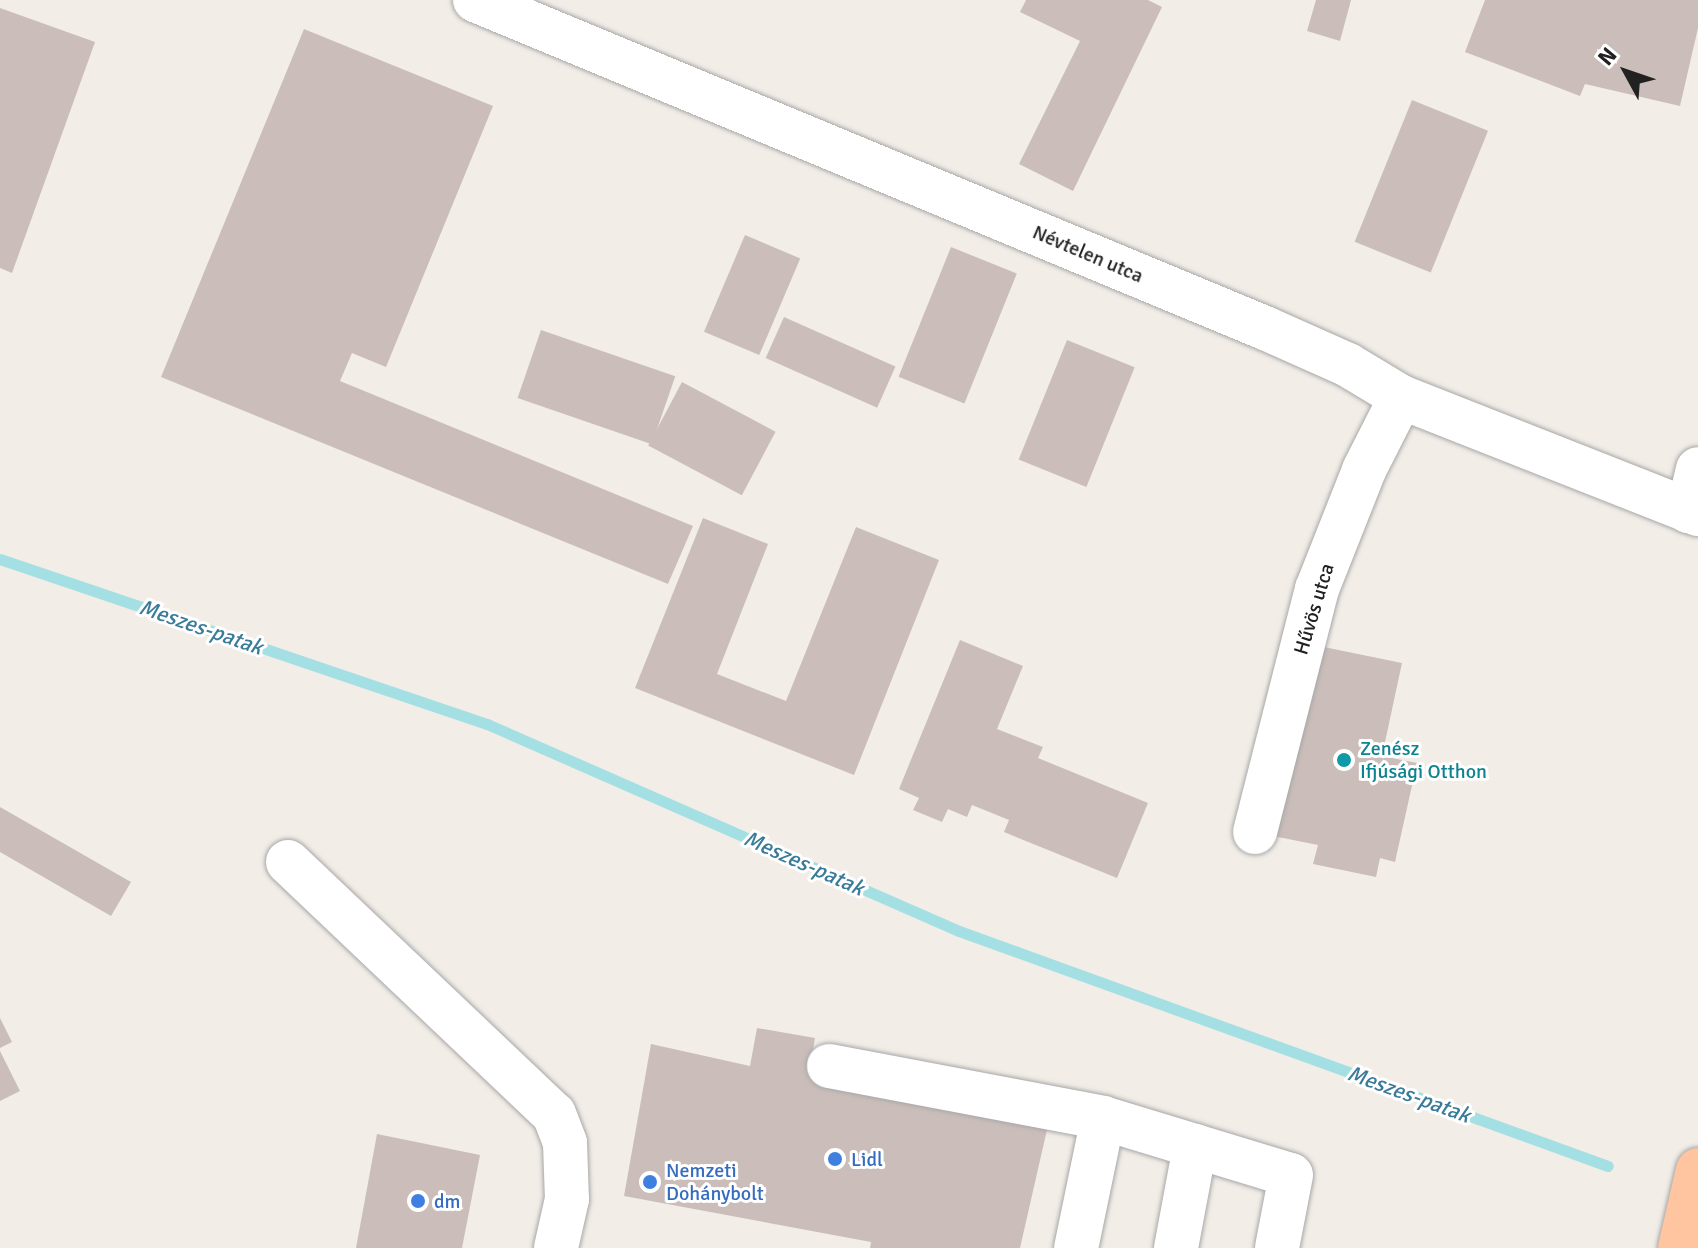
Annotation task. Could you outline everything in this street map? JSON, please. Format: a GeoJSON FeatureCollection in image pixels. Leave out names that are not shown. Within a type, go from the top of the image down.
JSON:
{"type":"FeatureCollection","features":[{"type":"Feature","properties":{"kind":"main road"},"geometry":{"type":"LineString","coordinates":[[1688,1232],[1698,1170]]}},
{"type":"Feature","properties":{"kind":"street","name":"Névtelen utca"},"geometry":{"type":"LineString","coordinates":[[475,0],[1265,328],[1348,365],[1401,397],[1693,512]]}},
{"type":"Feature","properties":{"kind":"street","name":"Hűvös utca"},"geometry":{"type":"LineString","coordinates":[[1255,832],[1317,589],[1364,470],[1401,397]]}},
{"type":"Feature","properties":{"kind":"street"},"geometry":{"type":"LineString","coordinates":[[1693,512],[1698,469]]}},
{"type":"Feature","properties":{"kind":"street"},"geometry":{"type":"LineString","coordinates":[[288,862],[554,1114],[565,1143],[567,1199],[556,1248]]}},
{"type":"Feature","properties":{"kind":"street"},"geometry":{"type":"LineString","coordinates":[[829,1066],[1103,1118],[1291,1175],[1277,1248]]}},
{"type":"Feature","properties":{"kind":"street"},"geometry":{"type":"LineString","coordinates":[[1076,1248],[1103,1118]]}},
{"type":"Feature","properties":{"kind":"street"},"geometry":{"type":"LineString","coordinates":[[1176,1248],[1195,1146]]}},
{"type":"Feature","properties":{"kind":"building"},"geometry":{"type":"Polygon","coordinates":[[[1026,0],[1148,0],[1162,7],[1073,191],[1019,164],[1080,41],[1020,12],[1026,0]]]}},
{"type":"Feature","properties":{"kind":"building"},"geometry":{"type":"Polygon","coordinates":[[[1316,0],[1351,0],[1340,41],[1307,31],[1316,0]]]}},
{"type":"Feature","properties":{"kind":"building"},"geometry":{"type":"Polygon","coordinates":[[[1485,0],[1698,0],[1698,28],[1680,106],[1585,84],[1580,96],[1465,52],[1485,0]]]}},
{"type":"Feature","properties":{"kind":"building"},"geometry":{"type":"Polygon","coordinates":[[[0,8],[95,42],[12,273],[0,268],[0,8]]]}},
{"type":"Feature","properties":{"kind":"building"},"geometry":{"type":"Polygon","coordinates":[[[304,29],[493,106],[386,367],[352,353],[340,381],[693,526],[668,584],[161,377],[304,29]]]}},
{"type":"Feature","properties":{"kind":"building"},"geometry":{"type":"Polygon","coordinates":[[[1412,100],[1488,131],[1431,273],[1355,242],[1412,100]]]}},
{"type":"Feature","properties":{"kind":"building"},"geometry":{"type":"Polygon","coordinates":[[[745,235],[800,258],[759,355],[704,332],[745,235]]]}},
{"type":"Feature","properties":{"kind":"building"},"geometry":{"type":"Polygon","coordinates":[[[951,247],[1017,274],[964,403],[899,377],[951,247]]]}},
{"type":"Feature","properties":{"kind":"building"},"geometry":{"type":"Polygon","coordinates":[[[784,317],[895,367],[877,408],[766,358],[784,317]]]}},
{"type":"Feature","properties":{"kind":"building"},"geometry":{"type":"Polygon","coordinates":[[[541,330],[675,376],[652,444],[518,398],[541,330]]]}},
{"type":"Feature","properties":{"kind":"building"},"geometry":{"type":"Polygon","coordinates":[[[1067,340],[1135,367],[1086,487],[1019,460],[1067,340]]]}},
{"type":"Feature","properties":{"kind":"building"},"geometry":{"type":"Polygon","coordinates":[[[682,382],[776,432],[742,495],[648,446],[682,382]]]}},
{"type":"Feature","properties":{"kind":"building"},"geometry":{"type":"Polygon","coordinates":[[[703,518],[768,544],[717,674],[786,701],[856,527],[939,560],[854,775],[635,688],[703,518]]]}},
{"type":"Feature","properties":{"kind":"building"},"geometry":{"type":"Polygon","coordinates":[[[960,640],[1023,666],[997,729],[1043,747],[1038,758],[1148,803],[1117,878],[1004,832],[1009,820],[972,805],[967,817],[948,809],[942,822],[913,810],[919,798],[899,789],[960,640]]]}},
{"type":"Feature","properties":{"kind":"building","name":"Zenész Ifjúsági Otthon"},"geometry":{"type":"Polygon","coordinates":[[[1314,645],[1402,663],[1382,756],[1417,763],[1395,862],[1380,858],[1376,877],[1313,864],[1318,845],[1273,836],[1314,645]]]}},
{"type":"Feature","properties":{"kind":"building"},"geometry":{"type":"Polygon","coordinates":[[[0,807],[131,882],[111,916],[0,852],[0,807]]]}},
{"type":"Feature","properties":{"kind":"building"},"geometry":{"type":"Polygon","coordinates":[[[0,1018],[12,1042],[0,1048],[0,1018]]]}},
{"type":"Feature","properties":{"kind":"building","name":"Lidl"},"geometry":{"type":"Polygon","coordinates":[[[757,1028],[815,1038],[809,1073],[1049,1121],[1020,1248],[870,1248],[871,1242],[624,1196],[651,1044],[750,1066],[757,1028]]]}},
{"type":"Feature","properties":{"kind":"building"},"geometry":{"type":"Polygon","coordinates":[[[0,1051],[20,1091],[0,1101],[0,1051]]]}},
{"type":"Feature","properties":{"kind":"building","name":"dm"},"geometry":{"type":"Polygon","coordinates":[[[377,1134],[480,1155],[462,1248],[356,1248],[377,1134]]]}},
{"type":"Feature","properties":{"kind":"waterway","name":"Meszes-patak"},"geometry":{"type":"LineString","coordinates":[[0,559],[487,724],[959,931],[1608,1166]]}},
{"type":"Feature","properties":{"kind":"place","name":"Zenész Ifjúsági Otthon"},"geometry":{"type":"Point","coordinates":[1344,760]}},
{"type":"Feature","properties":{"kind":"place","name":"Lidl"},"geometry":{"type":"Point","coordinates":[835,1159]}},
{"type":"Feature","properties":{"kind":"place","name":"Nemzeti Dohánybolt"},"geometry":{"type":"Point","coordinates":[650,1182]}},
{"type":"Feature","properties":{"kind":"place","name":"dm"},"geometry":{"type":"Point","coordinates":[418,1201]}}]}
